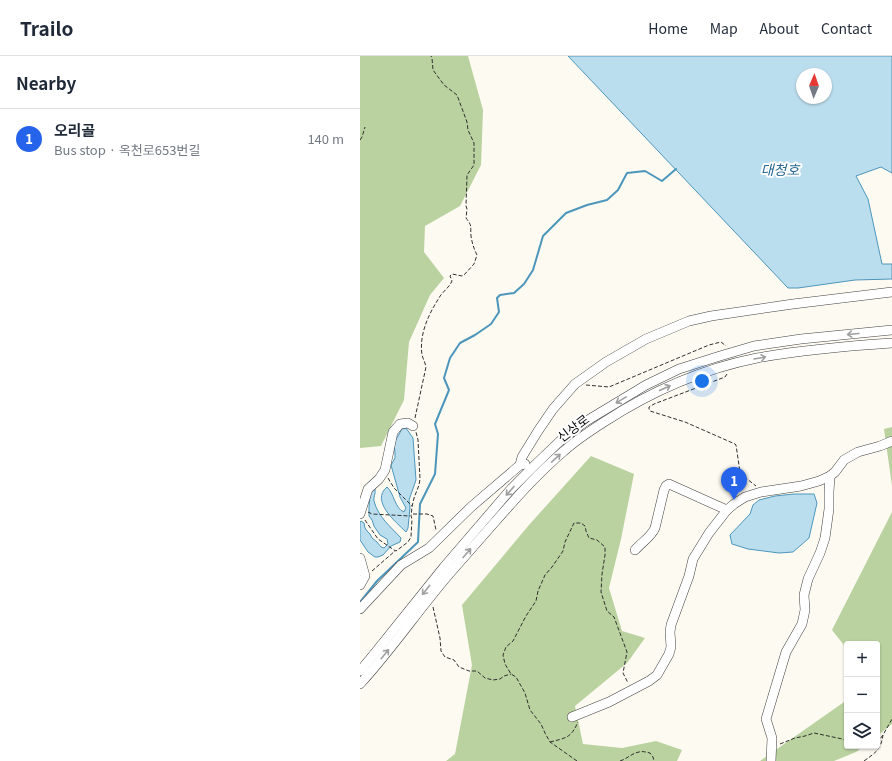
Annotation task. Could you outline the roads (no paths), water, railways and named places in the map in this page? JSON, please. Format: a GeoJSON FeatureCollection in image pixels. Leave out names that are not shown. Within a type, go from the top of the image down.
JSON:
{"type":"FeatureCollection","features":[{"type":"Feature","properties":{"kind":"street"},"geometry":{"type":"LineString","coordinates":[[520,465],[522,457],[538,431],[575,384],[606,362],[646,339],[689,321],[707,316],[890,292]]}},
{"type":"Feature","properties":{"kind":"street","name":"신상로"},"geometry":{"type":"LineString","coordinates":[[360,671],[444,567],[511,490],[560,441],[583,423],[640,388],[679,370],[720,356],[754,346],[801,339],[892,330]]}},
{"type":"Feature","properties":{"kind":"street","name":"신상로"},"geometry":{"type":"LineString","coordinates":[[360,684],[449,574],[540,472],[564,450],[608,419],[649,395],[682,380],[725,370],[755,358],[802,351],[892,343]]}},
{"type":"Feature","properties":{"kind":"street"},"geometry":{"type":"LineString","coordinates":[[363,512],[368,489],[379,479],[385,470],[393,432],[400,424],[408,423],[413,426]]}},
{"type":"Feature","properties":{"kind":"street"},"geometry":{"type":"LineString","coordinates":[[576,718],[649,681],[657,675],[669,654],[671,647],[671,625],[689,576],[693,558],[709,533],[727,510],[745,497],[761,492],[800,486],[820,481],[835,472],[844,460],[858,452],[892,441]]}},
{"type":"Feature","properties":{"kind":"street"},"geometry":{"type":"LineString","coordinates":[[361,605],[401,565],[429,548],[471,507],[520,465],[539,461]]}},
{"type":"Feature","properties":{"kind":"street"},"geometry":{"type":"LineString","coordinates":[[771,761],[772,738],[766,719],[786,652],[802,624],[805,610],[804,595],[806,587],[825,538],[828,525],[830,476]]}},
{"type":"Feature","properties":{"kind":"street"},"geometry":{"type":"LineString","coordinates":[[635,550],[653,533],[664,490],[669,484],[727,510]]}},
{"type":"Feature","properties":{"kind":"street"},"geometry":{"type":"LineString","coordinates":[[360,558],[365,576],[360,585]]}},
{"type":"Feature","properties":{"kind":"water","name":"대청호"},"geometry":{"type":"Polygon","coordinates":[[[568,56],[892,56],[892,173],[881,167],[856,176],[868,199],[882,264],[892,264],[892,279],[855,280],[788,288],[568,56]]]}},
{"type":"Feature","properties":{"kind":"water"},"geometry":{"type":"Polygon","coordinates":[[[406,428],[413,438],[416,480],[409,500],[410,507],[408,528],[406,532],[386,511],[381,499],[387,487],[399,508],[404,512],[406,508],[400,497],[391,465],[395,458],[394,443],[402,429],[406,428]]]}},
{"type":"Feature","properties":{"kind":"water"},"geometry":{"type":"Polygon","coordinates":[[[373,489],[375,489],[374,501],[378,512],[401,538],[400,542],[391,546],[383,555],[378,557],[375,557],[368,552],[360,540],[361,521],[364,523],[365,528],[372,538],[381,547],[384,548],[388,544],[387,539],[380,535],[369,516],[370,496],[373,489]]]}},
{"type":"Feature","properties":{"kind":"water"},"geometry":{"type":"Polygon","coordinates":[[[814,494],[817,503],[809,538],[793,552],[779,553],[748,549],[732,544],[730,535],[750,514],[753,505],[759,500],[775,496],[814,494]]]}},
{"type":"Feature","properties":{"kind":"waterway"},"geometry":{"type":"LineString","coordinates":[[360,602],[377,581],[418,542],[420,504],[435,474],[438,434],[435,424],[449,390],[444,378],[450,358],[460,343],[491,324],[499,312],[497,298],[500,295],[514,293],[524,284],[533,270],[543,236],[566,213],[587,205],[607,200],[618,190],[627,173],[645,171],[662,181],[676,169]]}},
{"type":"Feature","properties":{"kind":"place","name":"오리골"},"geometry":{"type":"Point","coordinates":[734,500]}}]}
